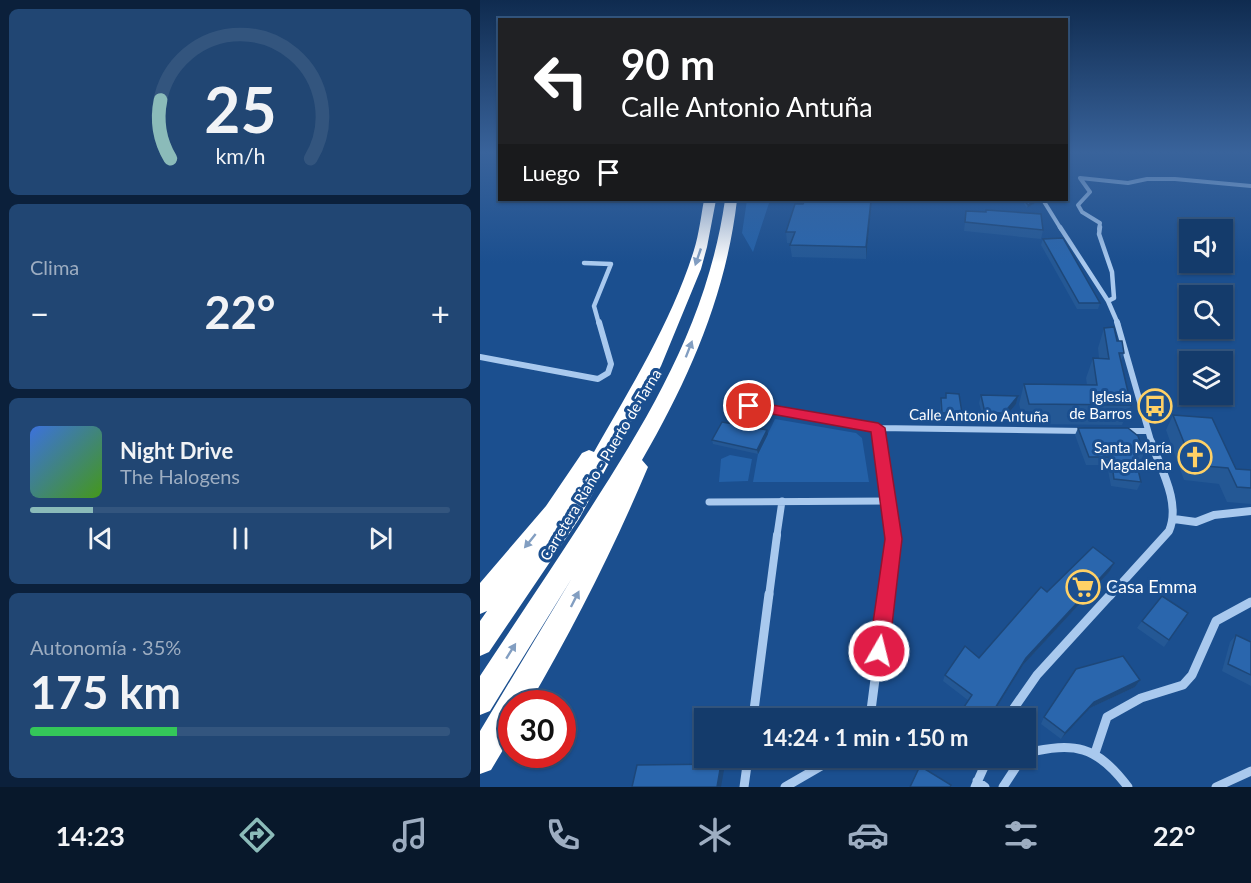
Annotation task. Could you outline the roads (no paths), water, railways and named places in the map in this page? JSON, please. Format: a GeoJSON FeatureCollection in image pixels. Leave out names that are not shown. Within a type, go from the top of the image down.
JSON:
{"type":"FeatureCollection","features":[{"type":"Feature","properties":{"kind":"highway","name":"Carretera Riaño - Puerto de Tarna"},"geometry":{"type":"LineString","coordinates":[[480,643],[571,513],[652,366],[694,270],[710,201]]}},
{"type":"Feature","properties":{"kind":"highway","name":"Carretera Riaño - Puerto de Tarna"},"geometry":{"type":"LineString","coordinates":[[480,701],[599,513],[665,402],[685,361],[704,309],[718,266],[731,201]]}},
{"type":"Feature","properties":{"kind":"highway"},"geometry":{"type":"LineString","coordinates":[[521,690],[568,614],[618,515],[665,402]]}},
{"type":"Feature","properties":{"kind":"highway"},"geometry":{"type":"LineString","coordinates":[[480,602],[554,512],[607,429],[628,410]]}},
{"type":"Feature","properties":{"kind":"highway"},"geometry":{"type":"LineString","coordinates":[[480,759],[498,729]]}},
{"type":"Feature","properties":{"kind":"street"},"geometry":{"type":"LineString","coordinates":[[1089,190],[1090,192],[1078,205],[1082,212],[1100,223],[1099,234],[1112,272],[1114,298],[1108,301]]}},
{"type":"Feature","properties":{"kind":"street"},"geometry":{"type":"LineString","coordinates":[[1015,708],[1037,675],[1169,531],[1174,519],[1173,504],[1148,431],[1123,341],[1108,301],[1044,201]]}},
{"type":"Feature","properties":{"kind":"street"},"geometry":{"type":"LineString","coordinates":[[480,357],[598,379],[608,373],[611,364],[594,306],[611,264],[584,263]]}},
{"type":"Feature","properties":{"kind":"street","name":"Calle Antonio Antuña"},"geometry":{"type":"LineString","coordinates":[[741,409],[749,406],[878,428],[1096,431]]}},
{"type":"Feature","properties":{"kind":"street"},"geometry":{"type":"LineString","coordinates":[[871,708],[893,539],[878,428]]}},
{"type":"Feature","properties":{"kind":"street"},"geometry":{"type":"LineString","coordinates":[[1120,431],[1148,431]]}},
{"type":"Feature","properties":{"kind":"street"},"geometry":{"type":"LineString","coordinates":[[754,708],[782,501]]}},
{"type":"Feature","properties":{"kind":"street"},"geometry":{"type":"LineString","coordinates":[[709,502],[888,501]]}},
{"type":"Feature","properties":{"kind":"street"},"geometry":{"type":"LineString","coordinates":[[1174,519],[1196,522],[1214,515],[1251,511]]}},
{"type":"Feature","properties":{"kind":"street"},"geometry":{"type":"LineString","coordinates":[[1095,753],[1107,717],[1141,698],[1183,685],[1192,675],[1216,621],[1251,602]]}},
{"type":"Feature","properties":{"kind":"street"},"geometry":{"type":"LineString","coordinates":[[1036,751],[1059,745],[1095,753],[1119,774],[1128,787]]}},
{"type":"Feature","properties":{"kind":"street"},"geometry":{"type":"LineString","coordinates":[[744,787],[747,768]]}},
{"type":"Feature","properties":{"kind":"street"},"geometry":{"type":"LineString","coordinates":[[785,787],[818,768]]}},
{"type":"Feature","properties":{"kind":"street"},"geometry":{"type":"LineString","coordinates":[[979,785],[985,768]]}},
{"type":"Feature","properties":{"kind":"street"},"geometry":{"type":"LineString","coordinates":[[1003,787],[1015,768]]}},
{"type":"Feature","properties":{"kind":"street"},"geometry":{"type":"LineString","coordinates":[[1216,787],[1251,771]]}},
{"type":"Feature","properties":{"kind":"place","name":"Iglesia de Barros"},"geometry":{"type":"Point","coordinates":[1155,406]}},
{"type":"Feature","properties":{"kind":"place","name":"Santa María Magdalena"},"geometry":{"type":"Point","coordinates":[1195,457]}},
{"type":"Feature","properties":{"kind":"place","name":"Casa Emma"},"geometry":{"type":"Point","coordinates":[1083,587]}}]}
